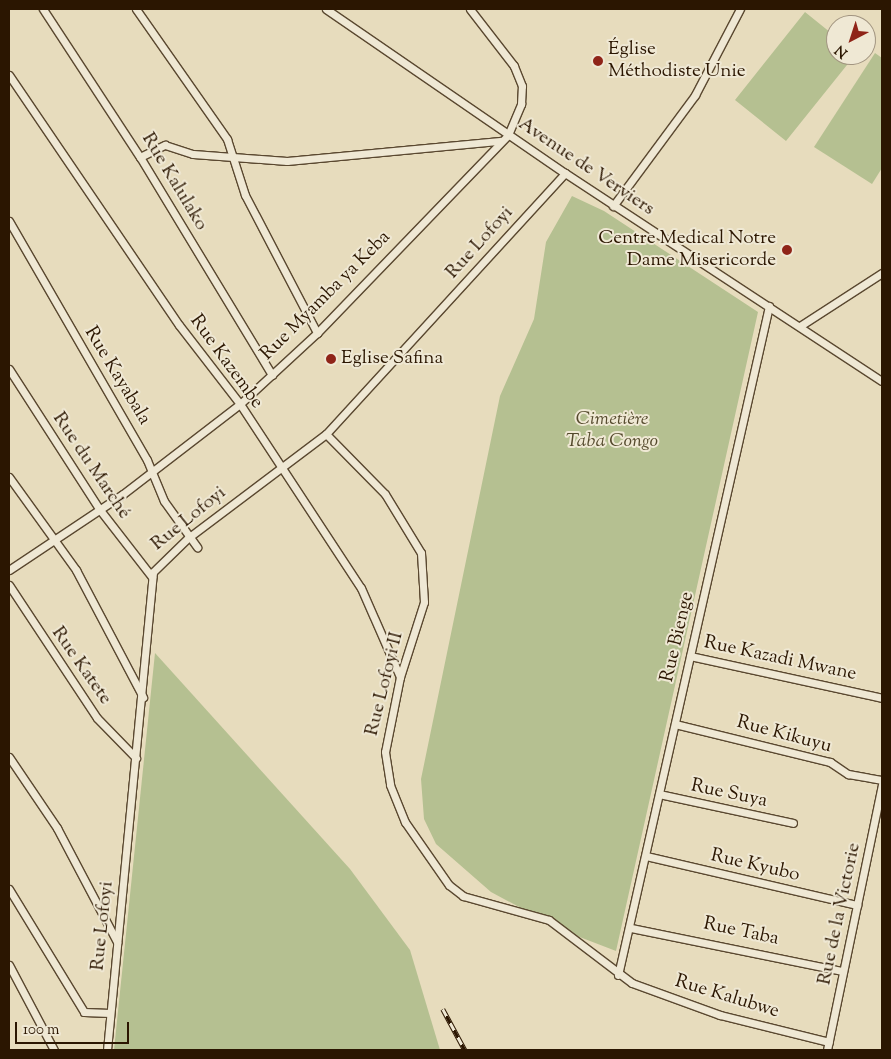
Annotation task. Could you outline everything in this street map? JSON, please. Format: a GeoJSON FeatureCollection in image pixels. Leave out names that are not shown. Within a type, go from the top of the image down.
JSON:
{"type":"FeatureCollection","features":[{"type":"Feature","properties":{"kind":"street","name":"Rue Kalulako"},"geometry":{"type":"LineString","coordinates":[[44,9],[140,157],[272,375]]}},
{"type":"Feature","properties":{"kind":"street"},"geometry":{"type":"LineString","coordinates":[[136,9],[234,155],[245,195],[317,333]]}},
{"type":"Feature","properties":{"kind":"street","name":"Avenue de Verviers"},"geometry":{"type":"LineString","coordinates":[[326,9],[613,206],[882,381]]}},
{"type":"Feature","properties":{"kind":"street"},"geometry":{"type":"LineString","coordinates":[[470,9],[514,66],[522,86],[521,104],[508,135]]}},
{"type":"Feature","properties":{"kind":"street"},"geometry":{"type":"LineString","coordinates":[[613,206],[695,95],[740,9]]}},
{"type":"Feature","properties":{"kind":"street","name":"Rue Kazembe"},"geometry":{"type":"LineString","coordinates":[[9,75],[179,325],[240,404],[279,469],[361,588],[400,677]]}},
{"type":"Feature","properties":{"kind":"street","name":"Rue Myamba ya Keba"},"geometry":{"type":"LineString","coordinates":[[9,570],[100,510],[240,404],[317,333],[500,141],[508,135]]}},
{"type":"Feature","properties":{"kind":"street"},"geometry":{"type":"LineString","coordinates":[[140,157],[165,145],[193,154],[234,155],[301,161],[500,141]]}},
{"type":"Feature","properties":{"kind":"street","name":"Rue Lofoyi"},"geometry":{"type":"LineString","coordinates":[[107,1050],[143,698],[152,576],[161,562],[188,538],[326,434],[565,173]]}},
{"type":"Feature","properties":{"kind":"street","name":"Rue Kayabala"},"geometry":{"type":"LineString","coordinates":[[9,221],[147,460],[150,474],[188,538],[196,547]]}},
{"type":"Feature","properties":{"kind":"street"},"geometry":{"type":"LineString","coordinates":[[800,326],[882,273]]}},
{"type":"Feature","properties":{"kind":"street","name":"Rue Bienge"},"geometry":{"type":"LineString","coordinates":[[618,975],[631,928],[659,794],[769,306]]}},
{"type":"Feature","properties":{"kind":"street","name":"Rue du Marché"},"geometry":{"type":"LineString","coordinates":[[9,368],[100,510],[152,576]]}},
{"type":"Feature","properties":{"kind":"street","name":"Rue Lofoyi II"},"geometry":{"type":"LineString","coordinates":[[326,434],[385,494],[419,546],[424,602],[400,677],[385,752],[390,785],[411,835],[459,894],[550,920],[618,975]]}},
{"type":"Feature","properties":{"kind":"street"},"geometry":{"type":"LineString","coordinates":[[9,477],[57,539],[143,698]]}},
{"type":"Feature","properties":{"kind":"street","name":"Rue Katete"},"geometry":{"type":"LineString","coordinates":[[9,585],[46,648],[97,718],[136,758]]}},
{"type":"Feature","properties":{"kind":"street","name":"Rue Kazadi Mwane"},"geometry":{"type":"LineString","coordinates":[[690,656],[882,698]]}},
{"type":"Feature","properties":{"kind":"street","name":"Rue Kikuyu"},"geometry":{"type":"LineString","coordinates":[[675,724],[830,762],[848,774],[882,782]]}},
{"type":"Feature","properties":{"kind":"street"},"geometry":{"type":"LineString","coordinates":[[9,757],[57,828],[118,943]]}},
{"type":"Feature","properties":{"kind":"street","name":"Rue de la Victorie"},"geometry":{"type":"LineString","coordinates":[[827,1050],[882,782]]}},
{"type":"Feature","properties":{"kind":"street","name":"Rue Suya"},"geometry":{"type":"LineString","coordinates":[[659,794],[793,823]]}},
{"type":"Feature","properties":{"kind":"street","name":"Rue Kyubo"},"geometry":{"type":"LineString","coordinates":[[646,856],[857,905]]}},
{"type":"Feature","properties":{"kind":"street"},"geometry":{"type":"LineString","coordinates":[[9,889],[84,1012],[110,1013]]}},
{"type":"Feature","properties":{"kind":"street","name":"Rue Taba"},"geometry":{"type":"LineString","coordinates":[[631,928],[843,971]]}},
{"type":"Feature","properties":{"kind":"street"},"geometry":{"type":"LineString","coordinates":[[9,965],[54,1050]]}},
{"type":"Feature","properties":{"kind":"street","name":"Rue Kalubwe"},"geometry":{"type":"LineString","coordinates":[[618,975],[713,1012],[829,1042]]}},
{"type":"Feature","properties":{"kind":"green space"},"geometry":{"type":"Polygon","coordinates":[[[805,12],[826,29],[826,65],[847,65],[786,141],[735,100],[805,12]]]}},
{"type":"Feature","properties":{"kind":"green space"},"geometry":{"type":"Polygon","coordinates":[[[876,54],[882,58],[882,168],[872,184],[814,147],[867,65],[876,65],[876,54]]]}},
{"type":"Feature","properties":{"kind":"green space","name":"Cimetière Taba Congo"},"geometry":{"type":"Polygon","coordinates":[[[572,196],[604,211],[758,312],[616,951],[564,931],[491,892],[436,844],[424,819],[421,779],[500,396],[534,319],[546,242],[572,196]]]}},
{"type":"Feature","properties":{"kind":"green space"},"geometry":{"type":"Polygon","coordinates":[[[155,653],[350,869],[410,950],[440,1050],[114,1050],[155,653]]]}},
{"type":"Feature","properties":{"kind":"railway"},"geometry":{"type":"LineString","coordinates":[[443,1009],[465,1050]]}},
{"type":"Feature","properties":{"kind":"place","name":"Église Méthodiste Unie"},"geometry":{"type":"Point","coordinates":[598,61]}},
{"type":"Feature","properties":{"kind":"place","name":"Centre Medical Notre Dame Misericorde"},"geometry":{"type":"Point","coordinates":[787,250]}},
{"type":"Feature","properties":{"kind":"place","name":"Eglise Safina"},"geometry":{"type":"Point","coordinates":[331,359]}}]}
